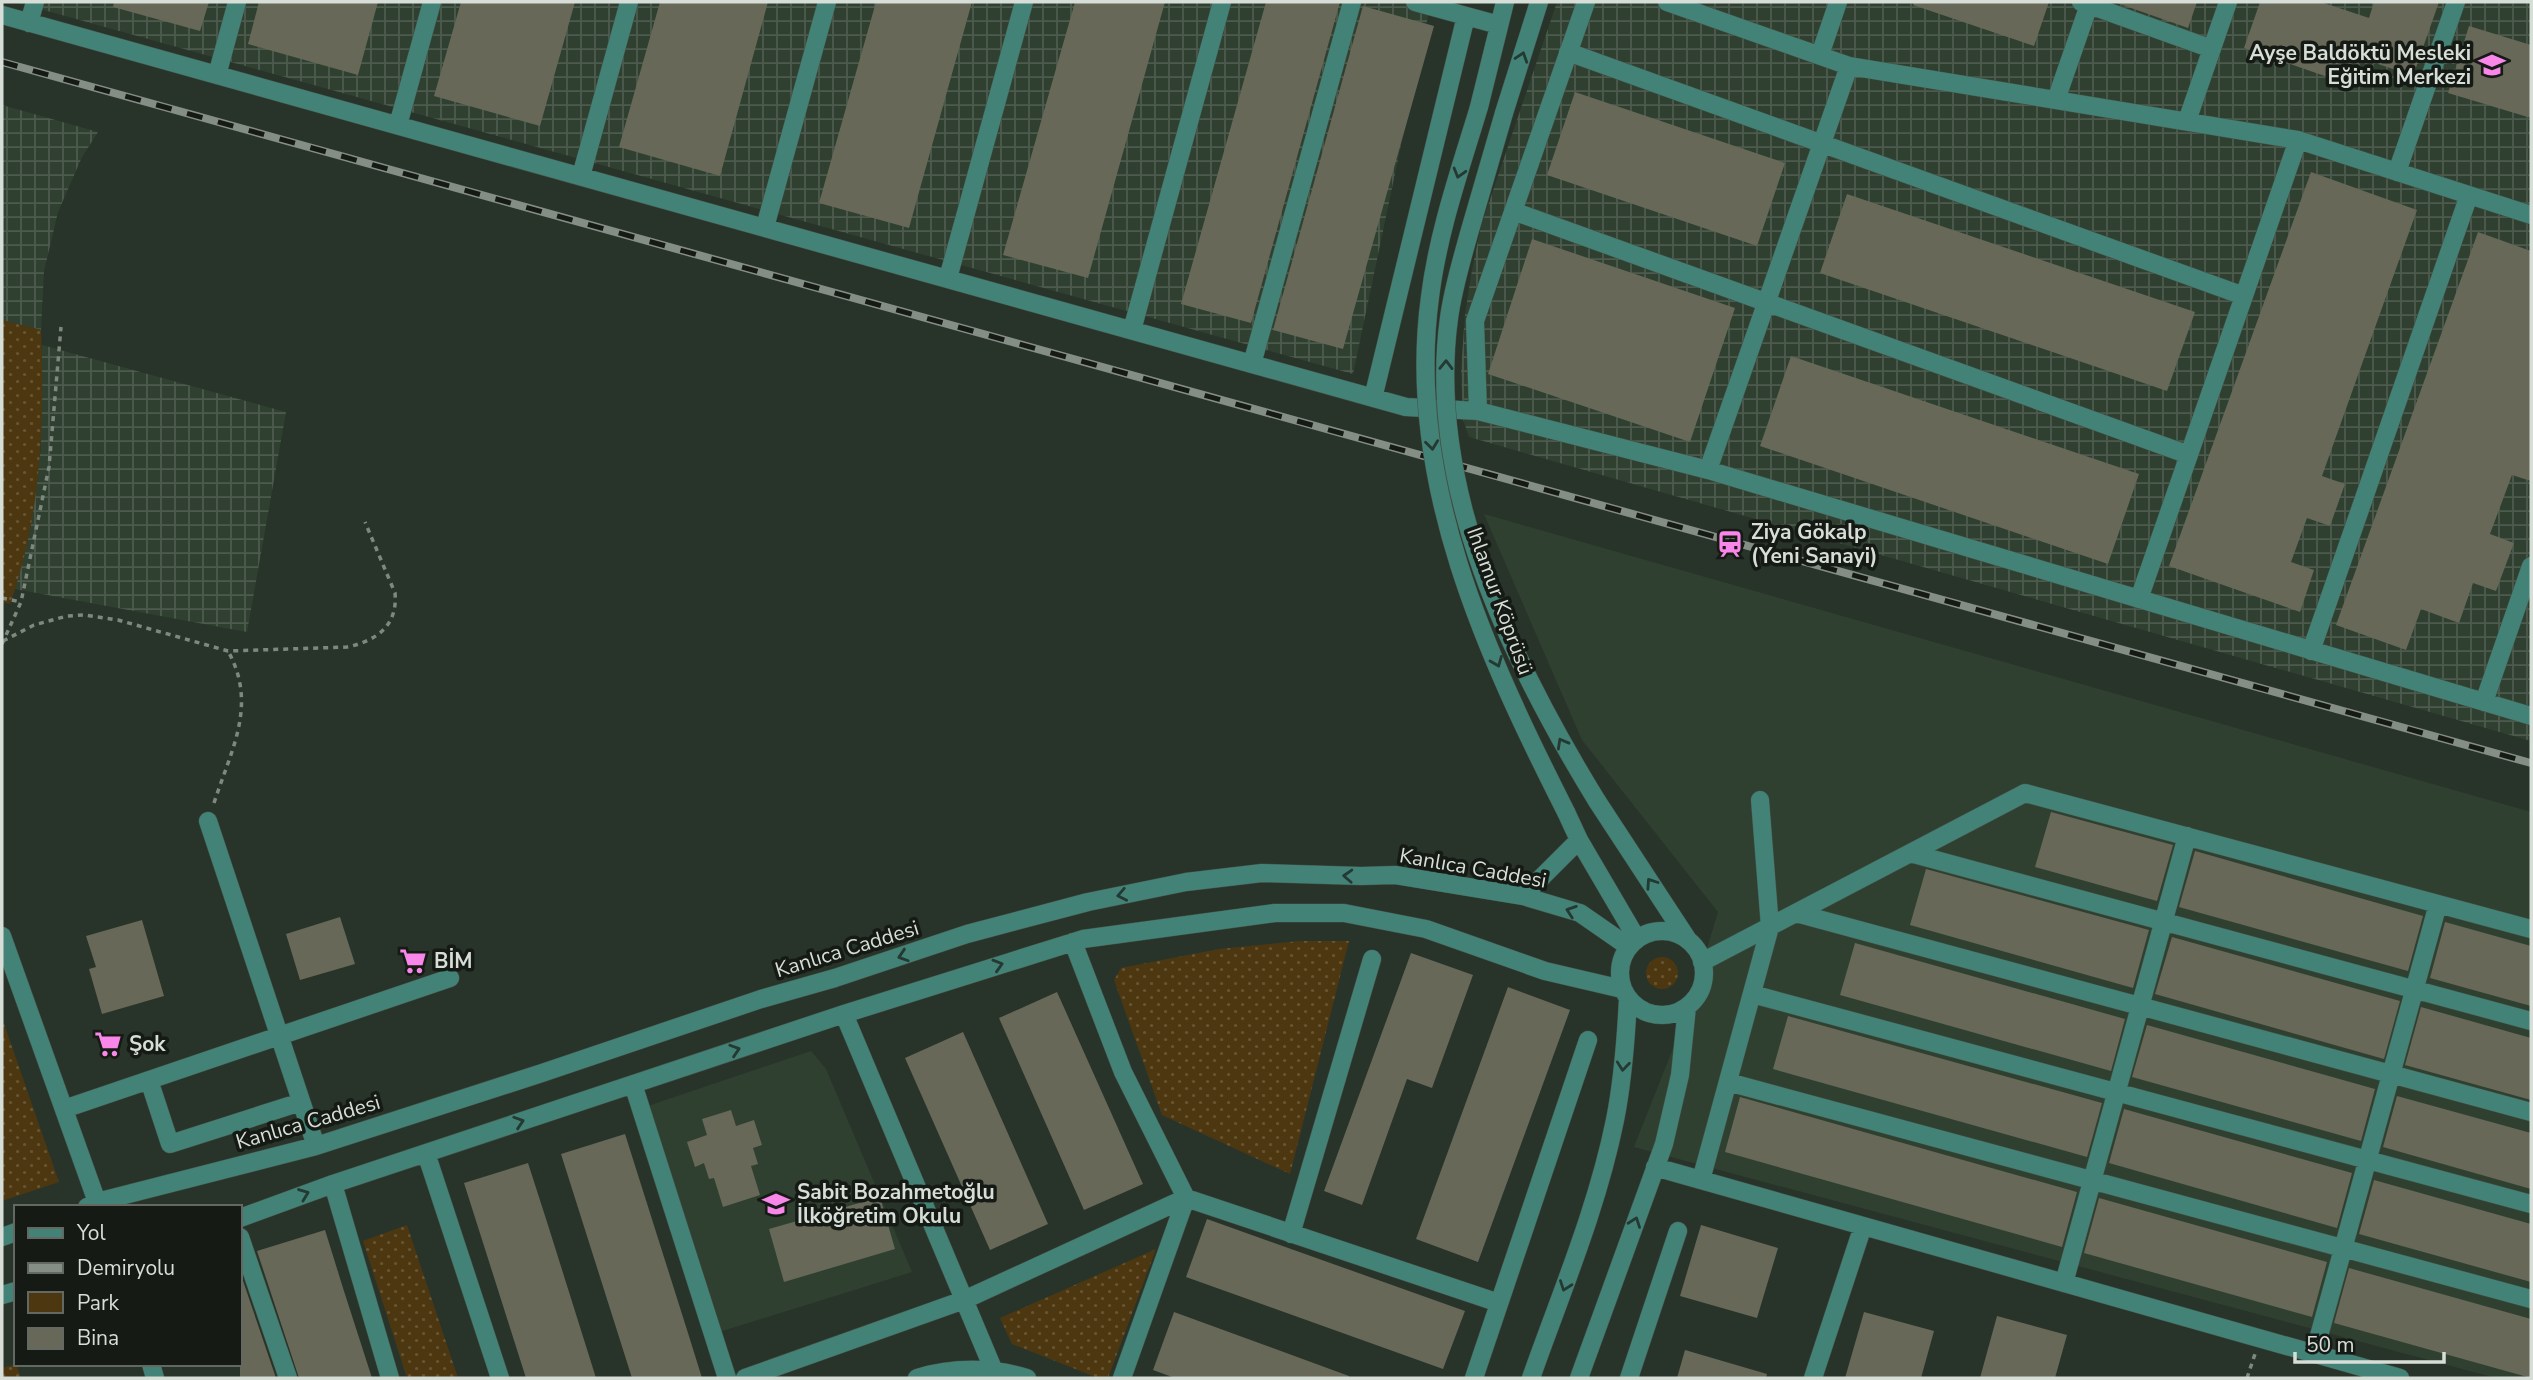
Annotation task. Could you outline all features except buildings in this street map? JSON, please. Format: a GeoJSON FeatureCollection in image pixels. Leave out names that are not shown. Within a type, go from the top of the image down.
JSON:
{"type":"FeatureCollection","features":[{"type":"Feature","properties":{"kind":"street"},"geometry":{"type":"LineString","coordinates":[[29,23],[35,2]]}},
{"type":"Feature","properties":{"kind":"street"},"geometry":{"type":"LineString","coordinates":[[216,75],[237,2]]}},
{"type":"Feature","properties":{"kind":"street"},"geometry":{"type":"LineString","coordinates":[[398,125],[432,2]]}},
{"type":"Feature","properties":{"kind":"street"},"geometry":{"type":"LineString","coordinates":[[581,176],[629,2]]}},
{"type":"Feature","properties":{"kind":"street"},"geometry":{"type":"LineString","coordinates":[[765,227],[827,2]]}},
{"type":"Feature","properties":{"kind":"street"},"geometry":{"type":"LineString","coordinates":[[948,278],[1024,2]]}},
{"type":"Feature","properties":{"kind":"street"},"geometry":{"type":"LineString","coordinates":[[1132,330],[1222,2]]}},
{"type":"Feature","properties":{"kind":"street"},"geometry":{"type":"LineString","coordinates":[[1252,364],[1352,2]]}},
{"type":"Feature","properties":{"kind":"street"},"geometry":{"type":"LineString","coordinates":[[1415,2],[1499,25]]}},
{"type":"Feature","properties":{"kind":"street","name":"Ihlamur Köprüsü"},"geometry":{"type":"LineString","coordinates":[[1505,2],[1479,107],[1441,235],[1429,300],[1427,380],[1434,458],[1453,547],[1474,610],[1514,705],[1578,839],[1633,943]]}},
{"type":"Feature","properties":{"kind":"street","name":"Ihlamur Köprüsü"},"geometry":{"type":"LineString","coordinates":[[1539,2],[1452,293],[1446,369],[1451,442],[1467,522],[1501,618],[1542,707],[1597,801],[1688,940]]}},
{"type":"Feature","properties":{"kind":"street"},"geometry":{"type":"LineString","coordinates":[[1478,411],[1475,321],[1586,2]]}},
{"type":"Feature","properties":{"kind":"street"},"geometry":{"type":"LineString","coordinates":[[1667,2],[1849,66],[2298,140],[2531,215]]}},
{"type":"Feature","properties":{"kind":"street"},"geometry":{"type":"LineString","coordinates":[[1820,55],[1838,2]]}},
{"type":"Feature","properties":{"kind":"street"},"geometry":{"type":"LineString","coordinates":[[2187,121],[2228,2]]}},
{"type":"Feature","properties":{"kind":"street"},"geometry":{"type":"LineString","coordinates":[[2397,172],[2456,2]]}},
{"type":"Feature","properties":{"kind":"street"},"geometry":{"type":"LineString","coordinates":[[2056,100],[2087,3],[2212,49]]}},
{"type":"Feature","properties":{"kind":"street"},"geometry":{"type":"LineString","coordinates":[[2,15],[1406,407],[1478,411],[1708,471],[2531,716]]}},
{"type":"Feature","properties":{"kind":"street"},"geometry":{"type":"LineString","coordinates":[[1373,398],[1466,16]]}},
{"type":"Feature","properties":{"kind":"street"},"geometry":{"type":"LineString","coordinates":[[1569,52],[2244,296]]}},
{"type":"Feature","properties":{"kind":"street"},"geometry":{"type":"LineString","coordinates":[[1708,471],[1849,66]]}},
{"type":"Feature","properties":{"kind":"street"},"geometry":{"type":"LineString","coordinates":[[2139,599],[2298,140]]}},
{"type":"Feature","properties":{"kind":"street"},"geometry":{"type":"LineString","coordinates":[[2311,651],[2469,195]]}},
{"type":"Feature","properties":{"kind":"street"},"geometry":{"type":"LineString","coordinates":[[1513,211],[2189,455]]}},
{"type":"Feature","properties":{"kind":"street"},"geometry":{"type":"LineString","coordinates":[[2484,702],[2531,566]]}},
{"type":"Feature","properties":{"kind":"street"},"geometry":{"type":"LineString","coordinates":[[1702,962],[2025,793],[2531,929]]}},
{"type":"Feature","properties":{"kind":"street"},"geometry":{"type":"LineString","coordinates":[[1701,1180],[1770,927],[1760,800]]}},
{"type":"Feature","properties":{"kind":"street"},"geometry":{"type":"LineString","coordinates":[[208,821],[316,1146]]}},
{"type":"Feature","properties":{"kind":"street"},"geometry":{"type":"LineString","coordinates":[[2064,1283],[2186,836]]}},
{"type":"Feature","properties":{"kind":"street"},"geometry":{"type":"LineString","coordinates":[[1523,896],[1578,839]]}},
{"type":"Feature","properties":{"kind":"street"},"geometry":{"type":"LineString","coordinates":[[1910,853],[2531,1021]]}},
{"type":"Feature","properties":{"kind":"street","name":"Kanlıca Caddesi"},"geometry":{"type":"LineString","coordinates":[[92,1205],[316,1146],[967,934],[1088,902],[1224,876],[1287,873],[1395,875],[1523,896],[1580,913],[1633,943]]}},
{"type":"Feature","properties":{"kind":"street"},"geometry":{"type":"LineString","coordinates":[[2315,1354],[2438,904]]}},
{"type":"Feature","properties":{"kind":"street"},"geometry":{"type":"LineString","coordinates":[[242,1217],[332,1184],[844,1014],[1073,942],[1275,912],[1344,913],[1426,929],[1545,971],[1625,993],[1645,1012],[1666,1015],[1687,1007],[1701,990],[1704,979],[1702,962],[1696,948],[1688,940],[1668,931],[1657,931],[1633,943],[1620,967],[1625,993],[1622,1079],[1608,1152],[1589,1215],[1531,1378]]}},
{"type":"Feature","properties":{"kind":"street"},"geometry":{"type":"LineString","coordinates":[[1796,913],[2531,1112]]}},
{"type":"Feature","properties":{"kind":"street"},"geometry":{"type":"LineString","coordinates":[[2,936],[64,1109],[92,1205]]}},
{"type":"Feature","properties":{"kind":"street"},"geometry":{"type":"LineString","coordinates":[[1073,942],[1123,1072],[1186,1198],[1122,1378]]}},
{"type":"Feature","properties":{"kind":"street"},"geometry":{"type":"LineString","coordinates":[[1292,1234],[1372,959]]}},
{"type":"Feature","properties":{"kind":"street"},"geometry":{"type":"LineString","coordinates":[[64,1109],[450,978]]}},
{"type":"Feature","properties":{"kind":"street"},"geometry":{"type":"LineString","coordinates":[[1752,994],[2531,1204]]}},
{"type":"Feature","properties":{"kind":"street"},"geometry":{"type":"LineString","coordinates":[[1578,1378],[1667,1132],[1680,1075],[1687,1007]]}},
{"type":"Feature","properties":{"kind":"street"},"geometry":{"type":"LineString","coordinates":[[844,1014],[994,1371]]}},
{"type":"Feature","properties":{"kind":"street"},"geometry":{"type":"LineString","coordinates":[[1474,1378],[1588,1040]]}},
{"type":"Feature","properties":{"kind":"street"},"geometry":{"type":"LineString","coordinates":[[149,1080],[170,1144],[301,1102]]}},
{"type":"Feature","properties":{"kind":"street"},"geometry":{"type":"LineString","coordinates":[[1728,1082],[2531,1299]]}},
{"type":"Feature","properties":{"kind":"street"},"geometry":{"type":"LineString","coordinates":[[633,1084],[727,1378]]}},
{"type":"Feature","properties":{"kind":"street"},"geometry":{"type":"LineString","coordinates":[[426,1153],[500,1378]]}},
{"type":"Feature","properties":{"kind":"street"},"geometry":{"type":"LineString","coordinates":[[1655,1167],[2400,1378]]}},
{"type":"Feature","properties":{"kind":"street"},"geometry":{"type":"LineString","coordinates":[[332,1184],[390,1378]]}},
{"type":"Feature","properties":{"kind":"street"},"geometry":{"type":"LineString","coordinates":[[116,1198],[128,1205]]}},
{"type":"Feature","properties":{"kind":"street"},"geometry":{"type":"LineString","coordinates":[[745,1378],[964,1300],[1186,1198],[1499,1303]]}},
{"type":"Feature","properties":{"kind":"street"},"geometry":{"type":"LineString","coordinates":[[1813,1378],[1863,1226]]}},
{"type":"Feature","properties":{"kind":"street"},"geometry":{"type":"LineString","coordinates":[[1629,1378],[1678,1231]]}},
{"type":"Feature","properties":{"kind":"street"},"geometry":{"type":"LineString","coordinates":[[242,1243],[288,1378]]}},
{"type":"Feature","properties":{"kind":"street"},"geometry":{"type":"LineString","coordinates":[[922,1378],[964,1370],[994,1371],[1024,1378]]}},
{"type":"Feature","properties":{"kind":"path"},"geometry":{"type":"LineString","coordinates":[[2,643],[22,602],[49,467],[61,327]]}},
{"type":"Feature","properties":{"kind":"path"},"geometry":{"type":"LineString","coordinates":[[2,643],[34,625],[67,616],[84,615],[118,620],[228,652],[347,647],[371,640],[386,628],[395,612],[395,593],[365,522]]}},
{"type":"Feature","properties":{"kind":"path"},"geometry":{"type":"LineString","coordinates":[[2,598],[22,602]]}},
{"type":"Feature","properties":{"kind":"path"},"geometry":{"type":"LineString","coordinates":[[208,821],[238,732],[243,706],[240,678],[228,652]]}},
{"type":"Feature","properties":{"kind":"path"},"geometry":{"type":"LineString","coordinates":[[2247,1378],[2260,1339]]}},
{"type":"Feature","properties":{"kind":"shaded area"},"geometry":{"type":"Polygon","coordinates":[[[15,2],[1431,2],[1353,374],[15,2]]]}},
{"type":"Feature","properties":{"kind":"shaded area"},"geometry":{"type":"Polygon","coordinates":[[[1557,2],[2531,2],[2531,741],[1469,437],[1463,419],[1461,370],[1465,314],[1472,270],[1481,226],[1557,2]]]}},
{"type":"Feature","properties":{"kind":"shaded area"},"geometry":{"type":"Polygon","coordinates":[[[2,105],[98,132],[82,157],[58,212],[44,271],[41,330],[2,320],[2,105]]]}},
{"type":"Feature","properties":{"kind":"shaded area"},"geometry":{"type":"Polygon","coordinates":[[[42,345],[286,412],[247,632],[15,589],[30,530],[41,447],[42,345]]]}},
{"type":"Feature","properties":{"kind":"shaded area"},"geometry":{"type":"Polygon","coordinates":[[[1484,514],[2531,812],[2531,1378],[2496,1378],[1634,1147],[1689,1008],[1718,912],[1582,740],[1484,514]]]}},
{"type":"Feature","properties":{"kind":"shaded area","name":"Sabit Bozahmetoğlu İlköğretim Okulu"},"geometry":{"type":"Polygon","coordinates":[[[811,1051],[826,1069],[912,1272],[716,1333],[642,1108],[811,1051]]]}},
{"type":"Feature","properties":{"kind":"green space"},"geometry":{"type":"Polygon","coordinates":[[[2,320],[41,330],[42,365],[39,469],[28,537],[10,604],[2,602],[2,320]]]}},
{"type":"Feature","properties":{"kind":"green space"},"geometry":{"type":"Polygon","coordinates":[[[1299,941],[1349,941],[1290,1174],[1162,1115],[1114,980],[1121,968],[1219,949],[1299,941]]]}},
{"type":"Feature","properties":{"kind":"green space"},"geometry":{"type":"Polygon","coordinates":[[[1662,957],[1673,962],[1678,973],[1673,984],[1662,989],[1651,984],[1646,973],[1651,962],[1662,957]]]}},
{"type":"Feature","properties":{"kind":"green space"},"geometry":{"type":"Polygon","coordinates":[[[2,1018],[59,1182],[2,1201],[2,1018]]]}},
{"type":"Feature","properties":{"kind":"green space"},"geometry":{"type":"Polygon","coordinates":[[[407,1225],[458,1378],[407,1378],[363,1241],[407,1225]]]}},
{"type":"Feature","properties":{"kind":"green space"},"geometry":{"type":"Polygon","coordinates":[[[1156,1249],[1108,1378],[1098,1378],[1012,1344],[1000,1318],[1156,1249]]]}},
{"type":"Feature","properties":{"kind":"green space"},"geometry":{"type":"Polygon","coordinates":[[[17,1366],[21,1378],[2,1378],[2,1368],[17,1366]]]}},
{"type":"Feature","properties":{"kind":"railway"},"geometry":{"type":"LineString","coordinates":[[2,62],[2531,763]]}},
{"type":"Feature","properties":{"kind":"place","name":"Ayşe Baldöktü Mesleki Eğitim Merkezi"},"geometry":{"type":"Point","coordinates":[2492,65]}},
{"type":"Feature","properties":{"kind":"place","name":"Ziya Gökalp (Yeni Sanayi)"},"geometry":{"type":"Point","coordinates":[1730,544]}},
{"type":"Feature","properties":{"kind":"place","name":"BİM"},"geometry":{"type":"Point","coordinates":[413,961]}},
{"type":"Feature","properties":{"kind":"place","name":"Şok"},"geometry":{"type":"Point","coordinates":[108,1044]}},
{"type":"Feature","properties":{"kind":"place","name":"Sabit Bozahmetoğlu İlköğretim Okulu"},"geometry":{"type":"Point","coordinates":[776,1204]}}]}
